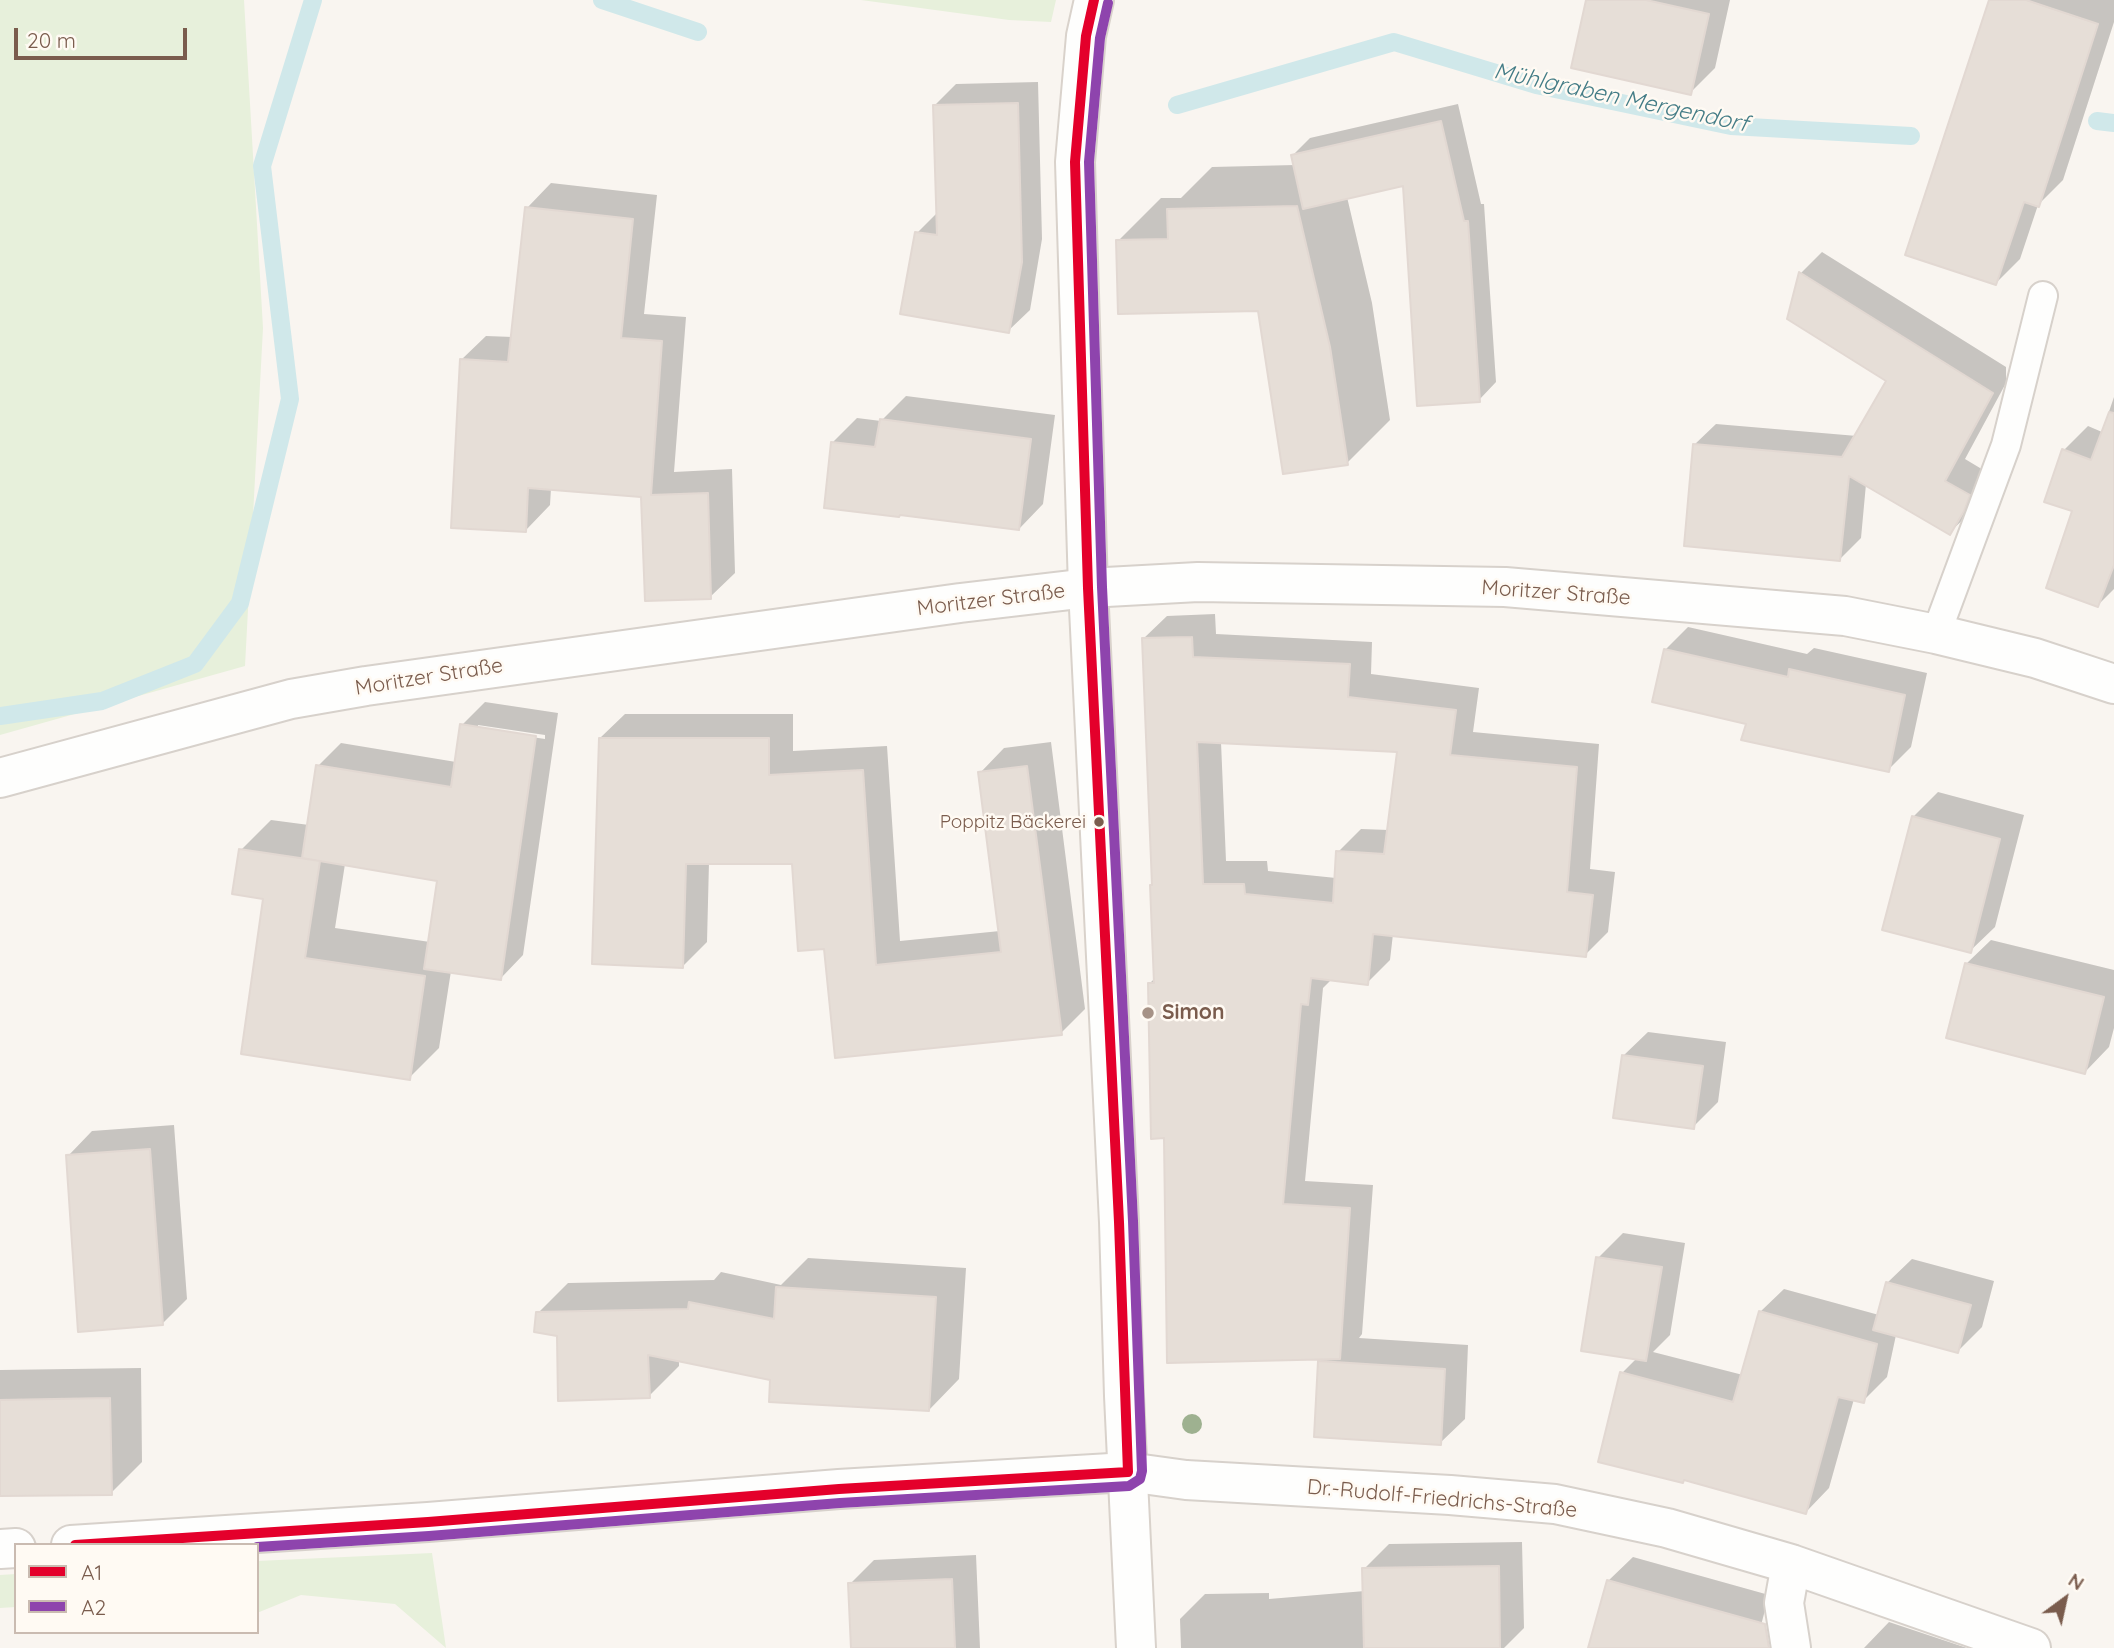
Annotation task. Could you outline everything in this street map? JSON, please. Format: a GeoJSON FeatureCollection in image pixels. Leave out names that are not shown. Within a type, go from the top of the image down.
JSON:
{"type":"FeatureCollection","features":[{"type":"Feature","properties":{"kind":"street"},"geometry":{"type":"LineString","coordinates":[[1094,0],[1086,36],[1075,162],[1088,587],[1119,1222],[1136,1648]]}},
{"type":"Feature","properties":{"kind":"street","name":"Moritzer Straße"},"geometry":{"type":"LineString","coordinates":[[0,778],[291,699],[366,686],[947,604],[1088,587],[1198,582],[1505,587],[1845,616],[1936,634],[2035,659],[2114,684]]}},
{"type":"Feature","properties":{"kind":"street","name":"Dr.-Rudolf-Friedrichs-Straße"},"geometry":{"type":"LineString","coordinates":[[102,1543],[428,1522],[839,1489],[1128,1472],[1186,1480],[1450,1495],[1555,1504],[1667,1528],[1791,1564],[2031,1648]]}},
{"type":"Feature","properties":{"kind":"street"},"geometry":{"type":"LineString","coordinates":[[1791,1564],[1784,1603],[1791,1648]]}},
{"type":"Feature","properties":{"kind":"lane"},"geometry":{"type":"LineString","coordinates":[[1936,634],[2006,445],[2043,296]]}},
{"type":"Feature","properties":{"kind":"green space"},"geometry":{"type":"Polygon","coordinates":[[[0,0],[244,0],[263,328],[245,666],[0,735],[0,0]]]}},
{"type":"Feature","properties":{"kind":"green space"},"geometry":{"type":"Polygon","coordinates":[[[861,0],[1056,0],[1051,22],[1009,20],[861,0]]]}},
{"type":"Feature","properties":{"kind":"green space"},"geometry":{"type":"Polygon","coordinates":[[[432,1553],[446,1648],[395,1604],[301,1595],[259,1612],[259,1561],[432,1553]]]}},
{"type":"Feature","properties":{"kind":"green space"},"geometry":{"type":"Polygon","coordinates":[[[14,1574],[14,1607],[0,1608],[0,1575],[14,1574]]]}},
{"type":"Feature","properties":{"kind":"building"},"geometry":{"type":"Polygon","coordinates":[[[1586,0],[1646,0],[1709,14],[1691,95],[1571,68],[1586,0]]]}},
{"type":"Feature","properties":{"kind":"building"},"geometry":{"type":"Polygon","coordinates":[[[1989,0],[2026,0],[2098,24],[2039,207],[2024,202],[1996,285],[1905,255],[1989,0]]]}},
{"type":"Feature","properties":{"kind":"building"},"geometry":{"type":"Polygon","coordinates":[[[1018,103],[1022,262],[1009,333],[900,314],[915,232],[937,235],[933,105],[1018,103]]]}},
{"type":"Feature","properties":{"kind":"building"},"geometry":{"type":"Polygon","coordinates":[[[1441,121],[1464,221],[1468,221],[1480,402],[1417,406],[1403,186],[1303,209],[1291,155],[1441,121]]]}},
{"type":"Feature","properties":{"kind":"building"},"geometry":{"type":"Polygon","coordinates":[[[1297,206],[1330,347],[1348,465],[1283,474],[1258,311],[1118,314],[1116,240],[1168,239],[1167,209],[1297,206]]]}},
{"type":"Feature","properties":{"kind":"building"},"geometry":{"type":"Polygon","coordinates":[[[525,207],[633,219],[621,338],[662,341],[651,495],[708,493],[711,599],[645,601],[641,497],[528,488],[526,532],[451,528],[460,359],[508,362],[525,207]]]}},
{"type":"Feature","properties":{"kind":"building"},"geometry":{"type":"Polygon","coordinates":[[[1799,272],[1993,393],[1945,481],[1970,495],[1950,535],[1849,476],[1840,561],[1684,546],[1693,444],[1842,457],[1886,381],[1787,319],[1799,272]]]}},
{"type":"Feature","properties":{"kind":"building"},"geometry":{"type":"Polygon","coordinates":[[[2109,412],[2114,413],[2114,565],[2098,607],[2046,588],[2072,511],[2044,502],[2062,449],[2091,460],[2109,412]]]}},
{"type":"Feature","properties":{"kind":"building"},"geometry":{"type":"Polygon","coordinates":[[[880,419],[1031,439],[1019,530],[824,508],[831,442],[875,447],[880,419]]]}},
{"type":"Feature","properties":{"kind":"building"},"geometry":{"type":"Polygon","coordinates":[[[1192,637],[1193,657],[1350,664],[1348,697],[1456,710],[1450,755],[1577,767],[1567,892],[1593,895],[1586,957],[1373,934],[1368,985],[1311,978],[1308,1005],[1301,1004],[1283,1204],[1350,1208],[1340,1359],[1167,1363],[1164,1138],[1151,1139],[1148,983],[1154,983],[1142,638],[1192,637]],[[1197,742],[1203,884],[1244,884],[1245,894],[1333,903],[1336,851],[1384,854],[1397,752],[1197,742]]]}},
{"type":"Feature","properties":{"kind":"building"},"geometry":{"type":"Polygon","coordinates":[[[1664,649],[1788,677],[1789,669],[1905,695],[1889,772],[1741,740],[1746,724],[1652,702],[1664,649]]]}},
{"type":"Feature","properties":{"kind":"building"},"geometry":{"type":"Polygon","coordinates":[[[460,724],[536,736],[501,980],[424,969],[437,881],[302,858],[316,765],[451,787],[460,724]]]}},
{"type":"Feature","properties":{"kind":"building"},"geometry":{"type":"Polygon","coordinates":[[[599,738],[769,738],[769,775],[863,770],[876,965],[1001,952],[978,772],[1027,766],[1062,1035],[835,1058],[824,949],[798,951],[792,864],[686,864],[683,968],[592,964],[599,738]]]}},
{"type":"Feature","properties":{"kind":"building"},"geometry":{"type":"Polygon","coordinates":[[[1912,816],[2000,839],[1971,953],[1882,930],[1912,816]]]}},
{"type":"Feature","properties":{"kind":"building"},"geometry":{"type":"Polygon","coordinates":[[[239,849],[320,861],[305,958],[425,976],[410,1080],[241,1054],[263,899],[232,894],[239,849]]]}},
{"type":"Feature","properties":{"kind":"building"},"geometry":{"type":"Polygon","coordinates":[[[1965,963],[2104,997],[2085,1074],[1946,1038],[1965,963]]]}},
{"type":"Feature","properties":{"kind":"building"},"geometry":{"type":"Polygon","coordinates":[[[1622,1055],[1703,1066],[1694,1129],[1613,1118],[1622,1055]]]}},
{"type":"Feature","properties":{"kind":"building"},"geometry":{"type":"Polygon","coordinates":[[[150,1149],[163,1325],[78,1332],[66,1155],[150,1149]]]}},
{"type":"Feature","properties":{"kind":"building"},"geometry":{"type":"Polygon","coordinates":[[[1596,1257],[1662,1267],[1646,1361],[1581,1351],[1596,1257]]]}},
{"type":"Feature","properties":{"kind":"building"},"geometry":{"type":"Polygon","coordinates":[[[1886,1282],[1971,1305],[1958,1353],[1873,1330],[1886,1282]]]}},
{"type":"Feature","properties":{"kind":"building"},"geometry":{"type":"Polygon","coordinates":[[[776,1287],[936,1297],[929,1411],[769,1402],[770,1380],[648,1355],[650,1398],[558,1401],[557,1336],[534,1332],[536,1312],[688,1309],[689,1302],[774,1319],[776,1287]]]}},
{"type":"Feature","properties":{"kind":"building"},"geometry":{"type":"Polygon","coordinates":[[[1759,1311],[1877,1344],[1864,1403],[1838,1397],[1806,1514],[1684,1480],[1683,1483],[1598,1462],[1620,1372],[1733,1402],[1759,1311]]]}},
{"type":"Feature","properties":{"kind":"building"},"geometry":{"type":"Polygon","coordinates":[[[1318,1361],[1445,1369],[1441,1445],[1314,1437],[1318,1361]]]}},
{"type":"Feature","properties":{"kind":"building"},"geometry":{"type":"Polygon","coordinates":[[[110,1398],[112,1495],[0,1496],[0,1400],[110,1398]]]}},
{"type":"Feature","properties":{"kind":"building"},"geometry":{"type":"Polygon","coordinates":[[[1499,1566],[1500,1648],[1364,1648],[1362,1568],[1499,1566]]]}},
{"type":"Feature","properties":{"kind":"building"},"geometry":{"type":"Polygon","coordinates":[[[952,1579],[955,1648],[851,1648],[848,1583],[952,1579]]]}},
{"type":"Feature","properties":{"kind":"building"},"geometry":{"type":"Polygon","coordinates":[[[1607,1580],[1765,1624],[1769,1648],[1588,1648],[1607,1580]]]}},
{"type":"Feature","properties":{"kind":"waterway","name":"Mühlgraben Mergendorf"},"geometry":{"type":"LineString","coordinates":[[0,716],[102,701],[195,664],[240,603],[290,399],[262,166],[313,0]]}},
{"type":"Feature","properties":{"kind":"waterway","name":"Mühlgraben Mergendorf"},"geometry":{"type":"LineString","coordinates":[[602,0],[698,32]]}},
{"type":"Feature","properties":{"kind":"waterway","name":"Mühlgraben Mergendorf"},"geometry":{"type":"LineString","coordinates":[[1177,105],[1394,42],[1536,85],[1731,126],[1911,136]]}},
{"type":"Feature","properties":{"kind":"waterway","name":"Mühlgraben Mergendorf"},"geometry":{"type":"LineString","coordinates":[[2097,121],[2114,123]]}},
{"type":"Feature","properties":{"kind":"transit line","name":"A1"},"geometry":{"type":"LineString","coordinates":[[1094,0],[1086,36],[1075,162],[1088,588],[1119,1222],[1128,1472]]}},
{"type":"Feature","properties":{"kind":"transit line","name":"A2"},"geometry":{"type":"LineString","coordinates":[[259,1547],[840,1503],[1129,1486],[1140,1479],[1142,1471],[1133,1221],[1102,587],[1089,162],[1100,38],[1108,3]]}},
{"type":"Feature","properties":{"kind":"transit line","name":"A1"},"geometry":{"type":"LineString","coordinates":[[106,1543],[428,1522],[839,1489],[1128,1472]]}},
{"type":"Feature","properties":{"kind":"place","name":"Poppitz Bäckerei"},"geometry":{"type":"Point","coordinates":[1099,822]}},
{"type":"Feature","properties":{"kind":"place","name":"Simon"},"geometry":{"type":"Point","coordinates":[1148,1013]}}]}
